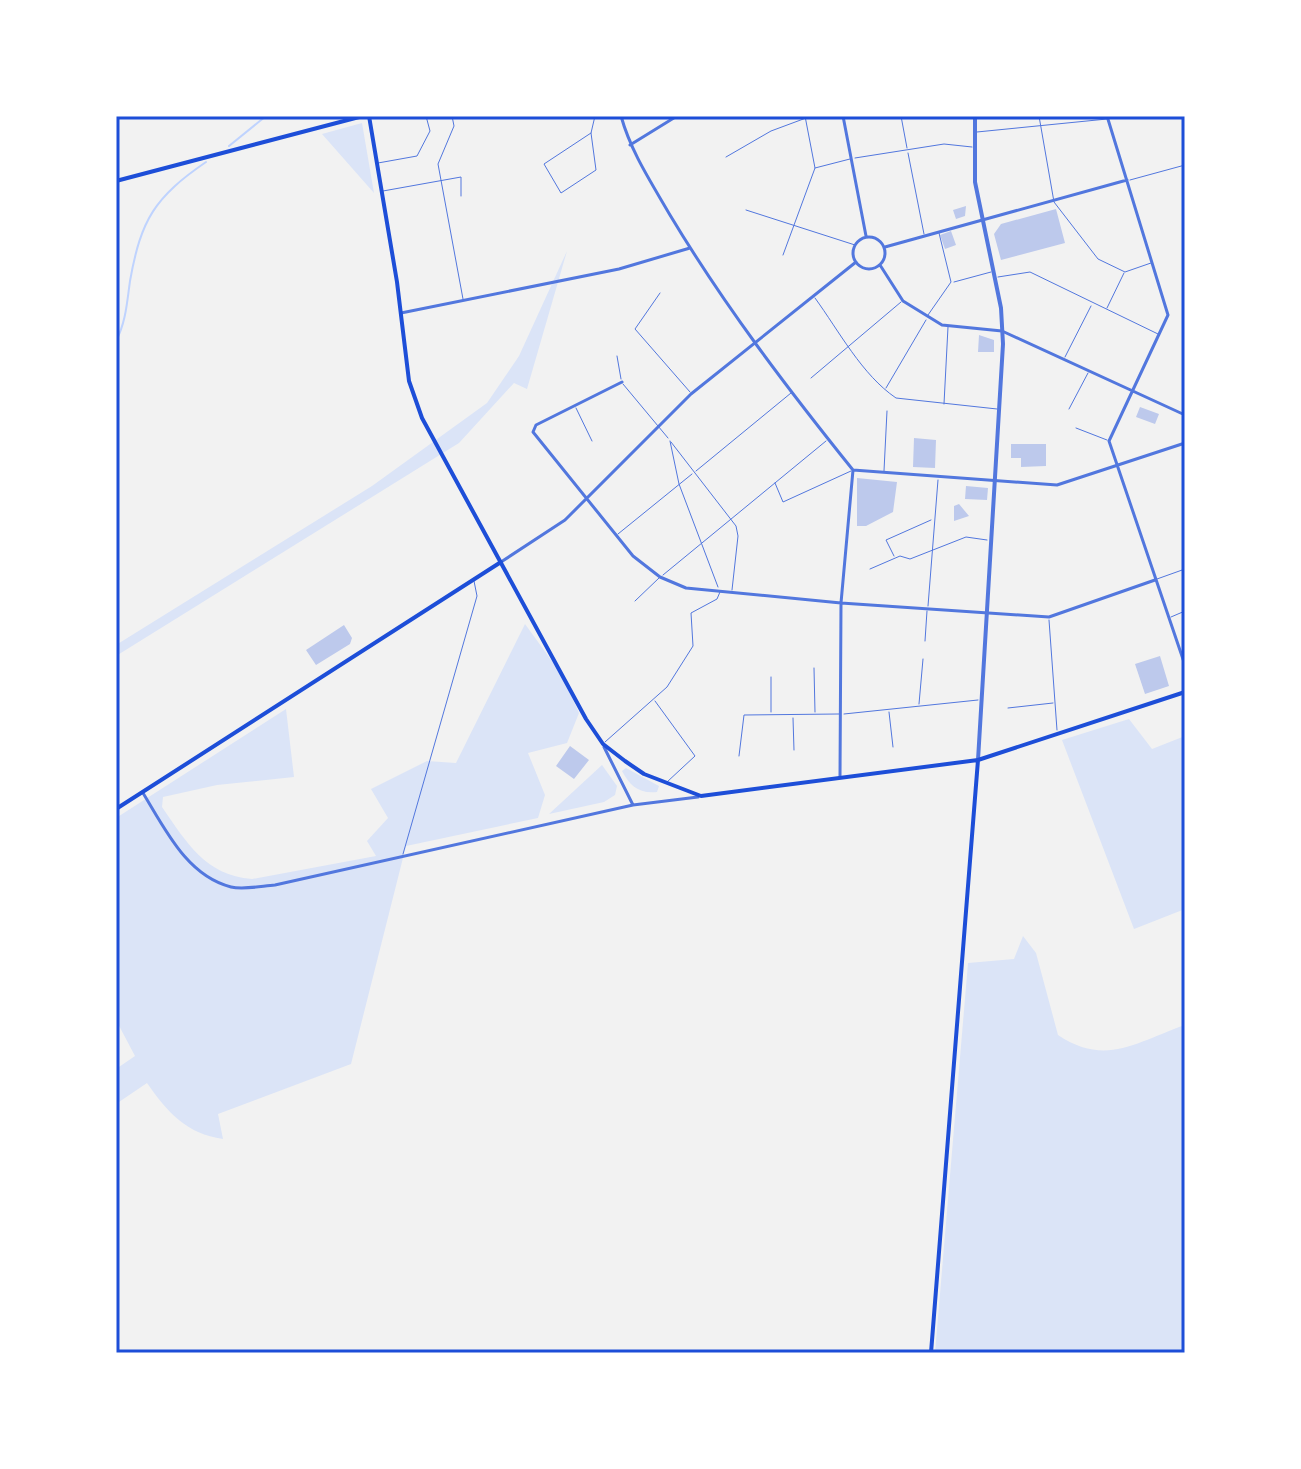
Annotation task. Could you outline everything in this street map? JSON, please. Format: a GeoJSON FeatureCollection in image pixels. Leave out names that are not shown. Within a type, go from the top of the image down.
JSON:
{"type":"FeatureCollection","features":[{"type":"Feature","properties":{"kind":"main road"},"geometry":{"type":"LineString","coordinates":[[116,181],[366,116],[409,381],[422,418],[441,458],[603,744],[644,774],[701,796],[978,760],[1185,692]]}},
{"type":"Feature","properties":{"kind":"main road"},"geometry":{"type":"LineString","coordinates":[[116,809],[501,562]]}},
{"type":"Feature","properties":{"kind":"main road"},"geometry":{"type":"LineString","coordinates":[[931,1353],[978,760]]}},
{"type":"Feature","properties":{"kind":"street"},"geometry":{"type":"LineString","coordinates":[[621,116],[630,145],[690,248],[755,344],[853,470],[841,603],[840,777]]}},
{"type":"Feature","properties":{"kind":"street"},"geometry":{"type":"LineString","coordinates":[[630,145],[677,116]]}},
{"type":"Feature","properties":{"kind":"street"},"geometry":{"type":"LineString","coordinates":[[843,116],[866,236]]}},
{"type":"Feature","properties":{"kind":"street"},"geometry":{"type":"LineString","coordinates":[[975,116],[975,182],[1002,331],[978,760]]}},
{"type":"Feature","properties":{"kind":"street"},"geometry":{"type":"LineString","coordinates":[[1108,118],[1168,315],[1109,441],[1185,665]]}},
{"type":"Feature","properties":{"kind":"street"},"geometry":{"type":"LineString","coordinates":[[885,247],[1127,180]]}},
{"type":"Feature","properties":{"kind":"street"},"geometry":{"type":"LineString","coordinates":[[856,262],[855,245],[866,236]]}},
{"type":"Feature","properties":{"kind":"street"},"geometry":{"type":"LineString","coordinates":[[856,262],[867,269],[880,265],[886,257],[885,247],[879,239],[866,236]]}},
{"type":"Feature","properties":{"kind":"street"},"geometry":{"type":"LineString","coordinates":[[399,313],[619,269],[690,248]]}},
{"type":"Feature","properties":{"kind":"street"},"geometry":{"type":"LineString","coordinates":[[501,562],[565,520],[691,394],[856,262]]}},
{"type":"Feature","properties":{"kind":"street"},"geometry":{"type":"LineString","coordinates":[[880,265],[903,301],[927,317],[948,327],[1002,331],[1065,357],[1185,415]]}},
{"type":"Feature","properties":{"kind":"street"},"geometry":{"type":"LineString","coordinates":[[622,382],[536,425],[533,432],[641,564],[660,577],[686,588],[841,603],[1049,617],[1155,580]]}},
{"type":"Feature","properties":{"kind":"street"},"geometry":{"type":"LineString","coordinates":[[853,470],[1057,485],[1185,443]]}},
{"type":"Feature","properties":{"kind":"street"},"geometry":{"type":"LineString","coordinates":[[603,744],[633,805]]}},
{"type":"Feature","properties":{"kind":"street"},"geometry":{"type":"LineString","coordinates":[[143,792],[173,843],[197,870],[232,887],[275,885],[633,805],[701,796]]}},
{"type":"Feature","properties":{"kind":"lane"},"geometry":{"type":"LineString","coordinates":[[376,163],[417,156],[430,131],[426,116]]}},
{"type":"Feature","properties":{"kind":"lane"},"geometry":{"type":"LineString","coordinates":[[452,116],[454,126],[438,164],[463,300]]}},
{"type":"Feature","properties":{"kind":"lane"},"geometry":{"type":"LineString","coordinates":[[591,133],[544,164],[561,193],[596,170],[591,133],[595,116]]}},
{"type":"Feature","properties":{"kind":"lane"},"geometry":{"type":"LineString","coordinates":[[901,116],[925,237]]}},
{"type":"Feature","properties":{"kind":"lane"},"geometry":{"type":"LineString","coordinates":[[1039,116],[1054,202],[1098,259],[1125,272],[1153,263]]}},
{"type":"Feature","properties":{"kind":"lane"},"geometry":{"type":"LineString","coordinates":[[726,157],[771,131],[806,117],[815,168],[783,255]]}},
{"type":"Feature","properties":{"kind":"lane"},"geometry":{"type":"LineString","coordinates":[[975,132],[1108,118]]}},
{"type":"Feature","properties":{"kind":"lane"},"geometry":{"type":"LineString","coordinates":[[815,168],[944,144],[975,147]]}},
{"type":"Feature","properties":{"kind":"lane"},"geometry":{"type":"LineString","coordinates":[[1127,180],[1185,165]]}},
{"type":"Feature","properties":{"kind":"lane"},"geometry":{"type":"LineString","coordinates":[[380,192],[461,177],[461,196]]}},
{"type":"Feature","properties":{"kind":"lane"},"geometry":{"type":"LineString","coordinates":[[746,210],[855,245]]}},
{"type":"Feature","properties":{"kind":"lane"},"geometry":{"type":"LineString","coordinates":[[939,233],[951,282]]}},
{"type":"Feature","properties":{"kind":"lane"},"geometry":{"type":"LineString","coordinates":[[885,390],[951,282],[994,274],[1030,272],[1159,335]]}},
{"type":"Feature","properties":{"kind":"lane"},"geometry":{"type":"LineString","coordinates":[[1106,310],[1125,272]]}},
{"type":"Feature","properties":{"kind":"lane"},"geometry":{"type":"LineString","coordinates":[[660,293],[635,329],[691,394]]}},
{"type":"Feature","properties":{"kind":"lane"},"geometry":{"type":"LineString","coordinates":[[814,295],[849,346],[885,390],[896,398],[999,409]]}},
{"type":"Feature","properties":{"kind":"lane"},"geometry":{"type":"LineString","coordinates":[[811,378],[903,301]]}},
{"type":"Feature","properties":{"kind":"lane"},"geometry":{"type":"LineString","coordinates":[[1065,357],[1092,303]]}},
{"type":"Feature","properties":{"kind":"lane"},"geometry":{"type":"LineString","coordinates":[[944,404],[948,327]]}},
{"type":"Feature","properties":{"kind":"lane"},"geometry":{"type":"LineString","coordinates":[[617,356],[622,382],[736,526],[738,536],[731,593]]}},
{"type":"Feature","properties":{"kind":"lane"},"geometry":{"type":"LineString","coordinates":[[1069,409],[1090,369]]}},
{"type":"Feature","properties":{"kind":"lane"},"geometry":{"type":"LineString","coordinates":[[616,535],[791,393]]}},
{"type":"Feature","properties":{"kind":"lane"},"geometry":{"type":"LineString","coordinates":[[575,406],[592,441]]}},
{"type":"Feature","properties":{"kind":"lane"},"geometry":{"type":"LineString","coordinates":[[884,471],[887,411]]}},
{"type":"Feature","properties":{"kind":"lane"},"geometry":{"type":"LineString","coordinates":[[1076,428],[1109,441]]}},
{"type":"Feature","properties":{"kind":"lane"},"geometry":{"type":"LineString","coordinates":[[635,601],[729,519],[829,439]]}},
{"type":"Feature","properties":{"kind":"lane"},"geometry":{"type":"LineString","coordinates":[[603,744],[667,687],[693,646],[694,609],[717,599],[720,591],[679,484],[670,441]]}},
{"type":"Feature","properties":{"kind":"lane"},"geometry":{"type":"LineString","coordinates":[[775,483],[783,502],[853,470]]}},
{"type":"Feature","properties":{"kind":"lane"},"geometry":{"type":"LineString","coordinates":[[925,641],[938,477]]}},
{"type":"Feature","properties":{"kind":"lane"},"geometry":{"type":"LineString","coordinates":[[895,558],[886,540],[934,519]]}},
{"type":"Feature","properties":{"kind":"lane"},"geometry":{"type":"LineString","coordinates":[[870,569],[895,558],[910,559],[966,537],[989,540]]}},
{"type":"Feature","properties":{"kind":"lane"},"geometry":{"type":"LineString","coordinates":[[1155,580],[1185,569]]}},
{"type":"Feature","properties":{"kind":"lane"},"geometry":{"type":"LineString","coordinates":[[403,855],[477,596],[474,579]]}},
{"type":"Feature","properties":{"kind":"lane"},"geometry":{"type":"LineString","coordinates":[[1169,618],[1185,611]]}},
{"type":"Feature","properties":{"kind":"lane"},"geometry":{"type":"LineString","coordinates":[[1049,617],[1057,733]]}},
{"type":"Feature","properties":{"kind":"lane"},"geometry":{"type":"LineString","coordinates":[[919,706],[923,659]]}},
{"type":"Feature","properties":{"kind":"lane"},"geometry":{"type":"LineString","coordinates":[[814,668],[815,715]]}},
{"type":"Feature","properties":{"kind":"lane"},"geometry":{"type":"LineString","coordinates":[[771,677],[771,715]]}},
{"type":"Feature","properties":{"kind":"lane"},"geometry":{"type":"LineString","coordinates":[[653,699],[695,756],[666,783]]}},
{"type":"Feature","properties":{"kind":"lane"},"geometry":{"type":"LineString","coordinates":[[739,756],[744,715],[842,714],[981,700]]}},
{"type":"Feature","properties":{"kind":"lane"},"geometry":{"type":"LineString","coordinates":[[1008,708],[1055,702]]}},
{"type":"Feature","properties":{"kind":"lane"},"geometry":{"type":"LineString","coordinates":[[889,709],[893,747]]}},
{"type":"Feature","properties":{"kind":"lane"},"geometry":{"type":"LineString","coordinates":[[793,715],[794,750]]}},
{"type":"Feature","properties":{"kind":"shaded area"},"geometry":{"type":"Polygon","coordinates":[[[362,123],[374,193],[322,134],[362,123]]]}},
{"type":"Feature","properties":{"kind":"shaded area"},"geometry":{"type":"Polygon","coordinates":[[[567,251],[527,389],[514,383],[459,443],[116,656],[116,645],[372,486],[487,403],[519,356],[567,251]]]}},
{"type":"Feature","properties":{"kind":"shaded area"},"geometry":{"type":"Polygon","coordinates":[[[525,624],[562,675],[579,713],[567,743],[528,753],[545,795],[538,818],[406,846],[351,1064],[218,1114],[223,1139],[188,1127],[162,1103],[147,1083],[116,1104],[116,1069],[135,1056],[116,1020],[116,818],[286,709],[294,777],[217,785],[163,797],[162,807],[199,855],[209,864],[236,876],[252,879],[376,856],[367,841],[388,818],[371,789],[427,761],[456,763],[525,624]]]}},
{"type":"Feature","properties":{"kind":"shaded area"},"geometry":{"type":"Polygon","coordinates":[[[1129,719],[1152,749],[1185,736],[1185,909],[1134,929],[1062,740],[1129,719]]]}},
{"type":"Feature","properties":{"kind":"shaded area"},"geometry":{"type":"Polygon","coordinates":[[[602,765],[617,786],[615,795],[604,802],[549,814],[602,765]]]}},
{"type":"Feature","properties":{"kind":"shaded area"},"geometry":{"type":"Polygon","coordinates":[[[626,768],[659,786],[657,792],[636,788],[622,771],[626,768]]]}},
{"type":"Feature","properties":{"kind":"shaded area"},"geometry":{"type":"Polygon","coordinates":[[[1023,936],[1036,953],[1058,1035],[1091,1049],[1106,1050],[1136,1044],[1185,1025],[1185,1353],[935,1353],[968,963],[1014,959],[1023,936]]]}},
{"type":"Feature","properties":{"kind":"building"},"geometry":{"type":"Polygon","coordinates":[[[966,206],[965,216],[956,219],[953,210],[966,206]]]}},
{"type":"Feature","properties":{"kind":"building"},"geometry":{"type":"Polygon","coordinates":[[[1056,209],[1065,243],[1001,260],[994,234],[1001,224],[1056,209]]]}},
{"type":"Feature","properties":{"kind":"building"},"geometry":{"type":"Polygon","coordinates":[[[951,231],[956,245],[945,249],[940,235],[951,231]]]}},
{"type":"Feature","properties":{"kind":"building"},"geometry":{"type":"Polygon","coordinates":[[[979,335],[994,340],[994,352],[978,352],[979,335]]]}},
{"type":"Feature","properties":{"kind":"building"},"geometry":{"type":"Polygon","coordinates":[[[1140,407],[1159,414],[1155,424],[1136,417],[1140,407]]]}},
{"type":"Feature","properties":{"kind":"building"},"geometry":{"type":"Polygon","coordinates":[[[914,438],[936,440],[935,468],[913,467],[914,438]]]}},
{"type":"Feature","properties":{"kind":"building"},"geometry":{"type":"Polygon","coordinates":[[[1011,444],[1046,444],[1046,466],[1021,467],[1021,458],[1011,458],[1011,444]]]}},
{"type":"Feature","properties":{"kind":"building"},"geometry":{"type":"Polygon","coordinates":[[[857,478],[897,482],[893,512],[866,526],[857,526],[857,478]]]}},
{"type":"Feature","properties":{"kind":"building"},"geometry":{"type":"Polygon","coordinates":[[[966,486],[988,488],[987,500],[965,499],[966,486]]]}},
{"type":"Feature","properties":{"kind":"building"},"geometry":{"type":"Polygon","coordinates":[[[959,504],[969,516],[954,521],[954,506],[959,504]]]}},
{"type":"Feature","properties":{"kind":"building"},"geometry":{"type":"Polygon","coordinates":[[[344,625],[352,638],[350,644],[316,665],[306,650],[344,625]]]}},
{"type":"Feature","properties":{"kind":"building"},"geometry":{"type":"Polygon","coordinates":[[[1160,656],[1169,686],[1145,694],[1135,664],[1160,656]]]}},
{"type":"Feature","properties":{"kind":"building"},"geometry":{"type":"Polygon","coordinates":[[[570,746],[589,760],[574,779],[556,766],[570,746]]]}},
{"type":"Feature","properties":{"kind":"waterway"},"geometry":{"type":"LineString","coordinates":[[229,146],[266,116]]}},
{"type":"Feature","properties":{"kind":"waterway"},"geometry":{"type":"LineString","coordinates":[[116,341],[124,319],[134,260],[145,225],[162,199],[206,162]]}}]}
